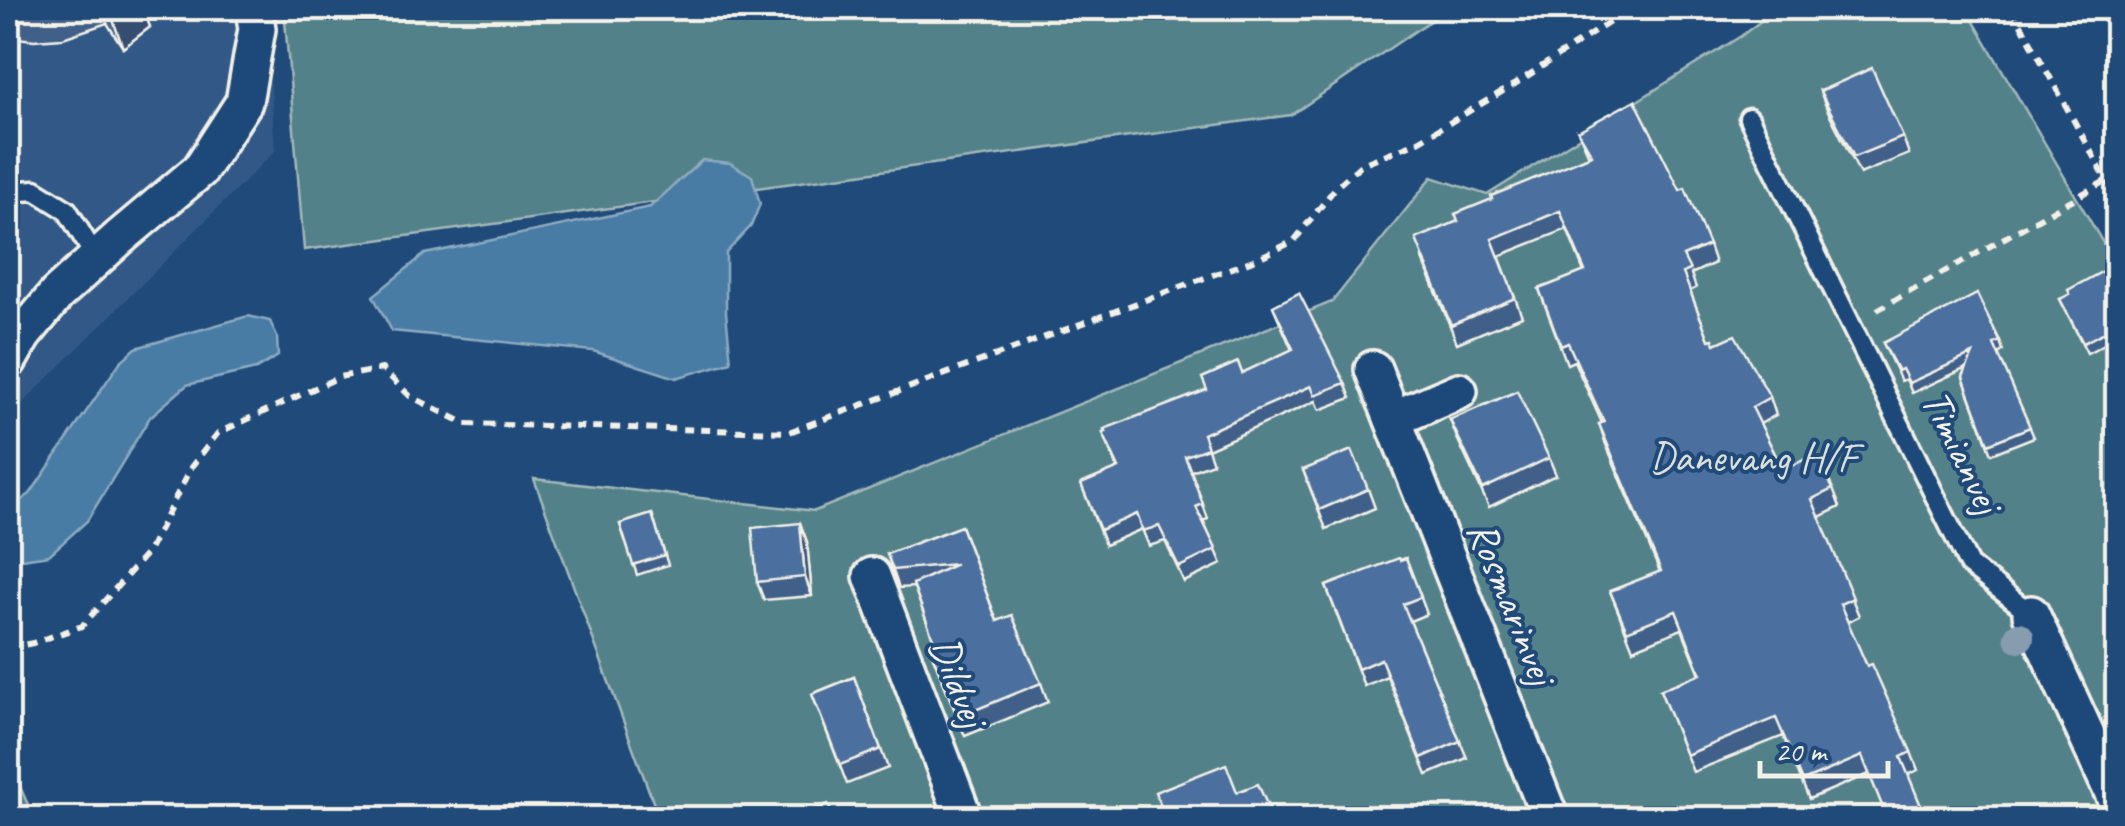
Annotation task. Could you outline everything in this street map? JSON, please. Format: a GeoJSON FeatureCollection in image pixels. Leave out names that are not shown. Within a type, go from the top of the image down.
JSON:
{"type":"FeatureCollection","features":[{"type":"Feature","properties":{"kind":"street"},"geometry":{"type":"LineString","coordinates":[[13,339],[96,258],[200,170],[244,102],[258,29],[254,8]]}},
{"type":"Feature","properties":{"kind":"street","name":"Rosmarinvej"},"geometry":{"type":"LineString","coordinates":[[1373,369],[1550,818]]}},
{"type":"Feature","properties":{"kind":"street"},"geometry":{"type":"LineString","coordinates":[[1393,419],[1459,391]]}},
{"type":"Feature","properties":{"kind":"street","name":"Dildvej"},"geometry":{"type":"LineString","coordinates":[[872,576],[964,818]]}},
{"type":"Feature","properties":{"kind":"street","name":"Timianvej"},"geometry":{"type":"LineString","coordinates":[[2031,614],[2118,804]]}},
{"type":"Feature","properties":{"kind":"lane","name":"Timianvej"},"geometry":{"type":"LineString","coordinates":[[1749,118],[1969,565],[2031,614]]}},
{"type":"Feature","properties":{"kind":"lane"},"geometry":{"type":"LineString","coordinates":[[8,192],[35,190],[67,210],[96,258]]}},
{"type":"Feature","properties":{"kind":"path"},"geometry":{"type":"LineString","coordinates":[[8,648],[82,626],[148,552],[191,467],[218,432],[339,377],[382,369],[410,396],[466,424],[789,432],[1256,260],[1294,241],[1336,187],[1362,164],[1417,142],[1631,8]]}},
{"type":"Feature","properties":{"kind":"path"},"geometry":{"type":"LineString","coordinates":[[2012,8],[2118,201]]}},
{"type":"Feature","properties":{"kind":"path"},"geometry":{"type":"LineString","coordinates":[[1851,324],[2107,180]]}},
{"type":"Feature","properties":{"kind":"shaded area"},"geometry":{"type":"Polygon","coordinates":[[[8,8],[266,8],[275,151],[8,418],[8,8]]]}},
{"type":"Feature","properties":{"kind":"shaded area"},"geometry":{"type":"Polygon","coordinates":[[[702,160],[730,163],[752,176],[760,204],[751,226],[726,253],[731,362],[676,378],[593,351],[392,331],[373,296],[425,254],[650,207],[702,160]]]}},
{"type":"Feature","properties":{"kind":"shaded area"},"geometry":{"type":"Polygon","coordinates":[[[248,316],[270,321],[277,337],[278,356],[256,369],[187,385],[150,417],[87,521],[49,555],[8,561],[8,509],[30,494],[120,362],[136,348],[248,316]]]}},
{"type":"Feature","properties":{"kind":"green space"},"geometry":{"type":"Polygon","coordinates":[[[284,8],[1449,8],[1291,115],[304,250],[284,8]]]}},
{"type":"Feature","properties":{"kind":"green space","name":"Danevang H/F"},"geometry":{"type":"Polygon","coordinates":[[[1778,8],[1966,8],[2117,267],[2117,818],[659,818],[534,479],[815,511],[1332,302],[1432,177],[1487,195],[1741,36],[1778,8]]]}},
{"type":"Feature","properties":{"kind":"green space"},"geometry":{"type":"Polygon","coordinates":[[[8,760],[34,818],[8,818],[8,760]]]}},
{"type":"Feature","properties":{"kind":"building"},"geometry":{"type":"Polygon","coordinates":[[[106,8],[124,8],[112,17],[106,8]]]}},
{"type":"Feature","properties":{"kind":"building"},"geometry":{"type":"Polygon","coordinates":[[[1872,68],[1903,137],[1854,157],[1820,91],[1872,68]]]}},
{"type":"Feature","properties":{"kind":"building"},"geometry":{"type":"Polygon","coordinates":[[[1635,100],[1680,190],[1685,188],[1709,245],[1683,256],[1690,270],[1683,273],[1709,340],[1713,339],[1715,344],[1735,335],[1770,397],[1752,407],[1783,470],[1816,454],[1833,489],[1812,499],[1853,598],[1840,604],[1911,752],[1901,757],[1926,818],[1887,818],[1862,756],[1803,781],[1776,718],[1686,755],[1660,690],[1701,674],[1676,611],[1627,631],[1610,591],[1661,571],[1599,424],[1604,422],[1568,343],[1561,346],[1539,289],[1585,271],[1560,211],[1492,239],[1515,298],[1451,325],[1416,239],[1458,221],[1455,214],[1492,199],[1491,196],[1592,155],[1578,131],[1635,100]]]}},
{"type":"Feature","properties":{"kind":"building"},"geometry":{"type":"Polygon","coordinates":[[[2109,268],[2118,282],[2118,325],[2083,343],[2060,299],[2070,294],[2068,290],[2109,268]]]}},
{"type":"Feature","properties":{"kind":"building"},"geometry":{"type":"Polygon","coordinates":[[[1299,293],[1345,383],[1315,395],[1311,386],[1203,434],[1208,448],[1185,456],[1203,504],[1196,507],[1216,549],[1179,567],[1159,526],[1143,531],[1137,514],[1100,530],[1081,484],[1119,468],[1104,429],[1207,390],[1202,378],[1238,362],[1242,373],[1293,349],[1273,306],[1299,293]]]}},
{"type":"Feature","properties":{"kind":"building"},"geometry":{"type":"Polygon","coordinates":[[[1977,294],[2000,341],[1994,344],[2030,427],[1988,444],[1963,377],[1973,354],[1909,383],[1883,343],[1977,294]]]}},
{"type":"Feature","properties":{"kind":"building"},"geometry":{"type":"Polygon","coordinates":[[[1517,391],[1549,458],[1483,489],[1450,420],[1517,391]]]}},
{"type":"Feature","properties":{"kind":"building"},"geometry":{"type":"Polygon","coordinates":[[[1352,450],[1368,489],[1319,510],[1303,470],[1352,450]]]}},
{"type":"Feature","properties":{"kind":"building"},"geometry":{"type":"Polygon","coordinates":[[[652,514],[665,555],[633,565],[620,524],[652,514]]]}},
{"type":"Feature","properties":{"kind":"building"},"geometry":{"type":"Polygon","coordinates":[[[800,523],[805,577],[757,582],[752,528],[800,523]]]}},
{"type":"Feature","properties":{"kind":"building"},"geometry":{"type":"Polygon","coordinates":[[[961,526],[997,621],[1012,615],[1041,683],[958,717],[932,654],[938,652],[913,584],[956,564],[893,570],[887,554],[961,526]]]}},
{"type":"Feature","properties":{"kind":"building"},"geometry":{"type":"Polygon","coordinates":[[[1406,558],[1421,597],[1403,604],[1460,741],[1421,758],[1381,659],[1358,669],[1326,586],[1406,558]]]}},
{"type":"Feature","properties":{"kind":"building"},"geometry":{"type":"Polygon","coordinates":[[[854,677],[881,749],[840,765],[812,694],[854,677]]]}},
{"type":"Feature","properties":{"kind":"building"},"geometry":{"type":"Polygon","coordinates":[[[1226,764],[1237,792],[1258,784],[1273,818],[1147,818],[1163,811],[1155,792],[1226,764]]]}},
{"type":"Feature","properties":{"kind":"building"},"geometry":{"type":"Polygon","coordinates":[[[828,804],[834,818],[793,818],[828,804]]]}}]}
